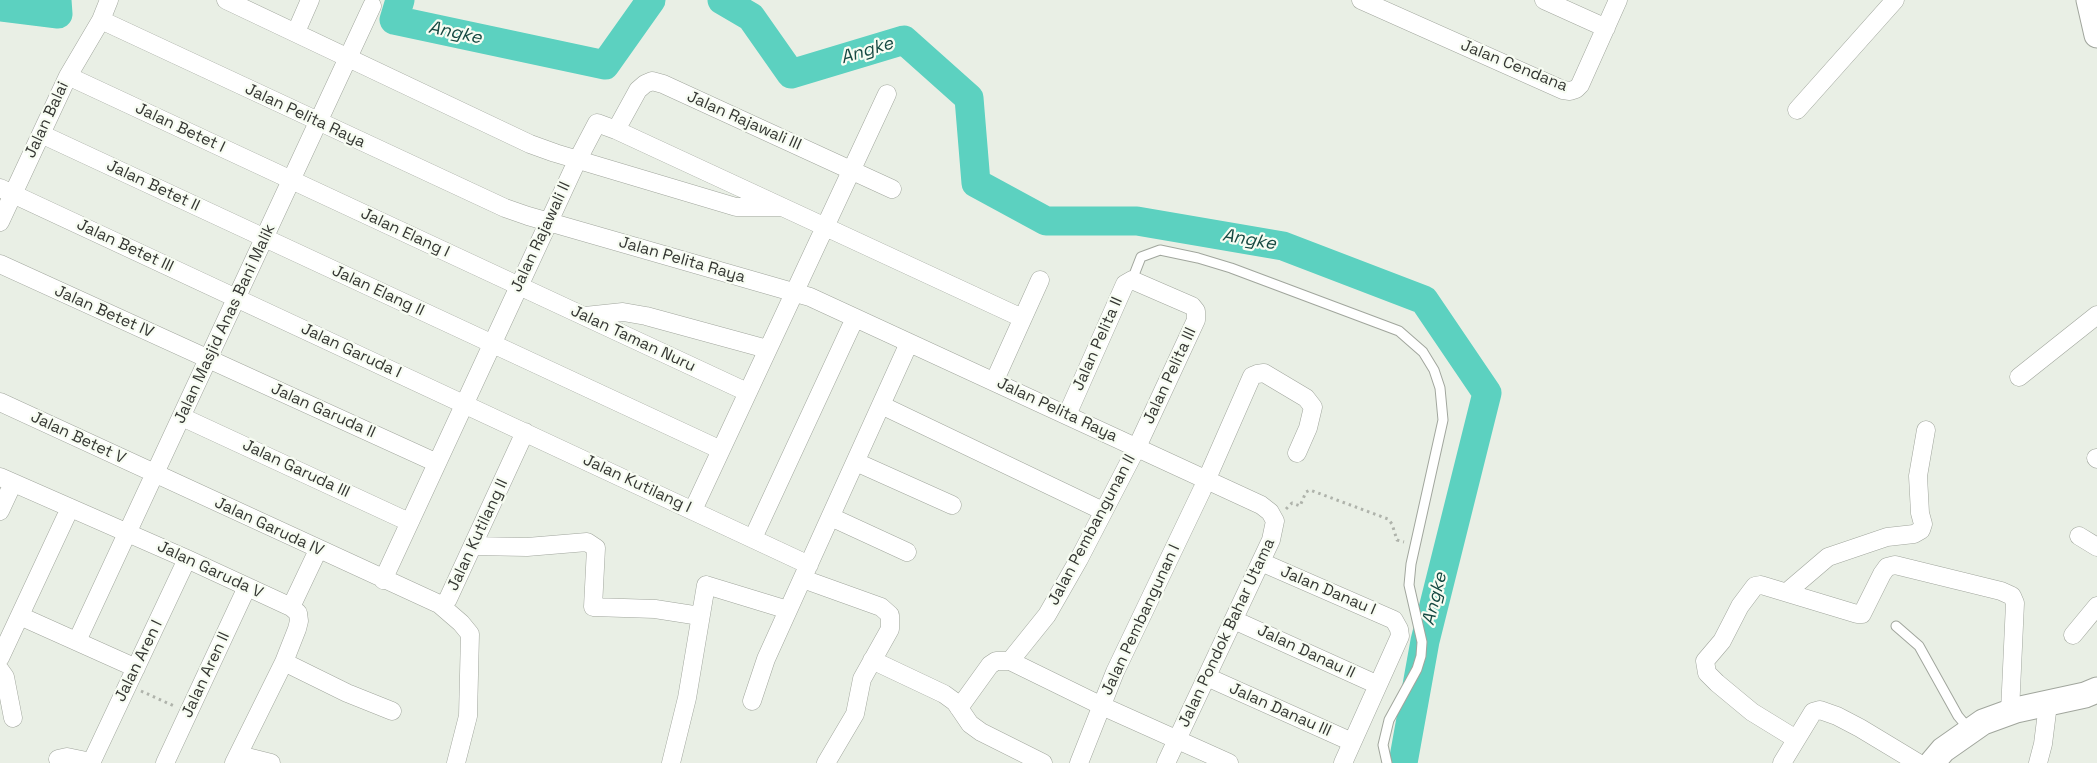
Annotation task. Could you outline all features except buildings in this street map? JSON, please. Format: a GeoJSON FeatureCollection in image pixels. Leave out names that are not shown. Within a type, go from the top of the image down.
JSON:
{"type":"FeatureCollection","features":[{"type":"Feature","properties":{"kind":"main road"},"geometry":{"type":"LineString","coordinates":[[2089,0],[2096,28]]}},
{"type":"Feature","properties":{"kind":"main road"},"geometry":{"type":"LineString","coordinates":[[1932,763],[1943,750],[1970,730],[1991,719],[2013,711],[2085,696],[2097,690]]}},
{"type":"Feature","properties":{"kind":"street","name":"Jalan Balai"},"geometry":{"type":"LineString","coordinates":[[0,222],[6,191],[41,134],[68,76],[101,20],[109,0]]}},
{"type":"Feature","properties":{"kind":"street"},"geometry":{"type":"LineString","coordinates":[[296,32],[310,0]]}},
{"type":"Feature","properties":{"kind":"street","name":"Jalan Cendana"},"geometry":{"type":"LineString","coordinates":[[1361,0],[1563,90],[1570,91],[1580,85],[1618,0]]}},
{"type":"Feature","properties":{"kind":"street"},"geometry":{"type":"LineString","coordinates":[[1544,0],[1606,28]]}},
{"type":"Feature","properties":{"kind":"street"},"geometry":{"type":"LineString","coordinates":[[1797,110],[1895,0]]}},
{"type":"Feature","properties":{"kind":"street"},"geometry":{"type":"LineString","coordinates":[[234,2],[530,144],[576,161],[736,207],[784,206]]}},
{"type":"Feature","properties":{"kind":"street","name":"Jalan Masjid Anas Bani Malik"},"geometry":{"type":"LineString","coordinates":[[77,641],[372,6]]}},
{"type":"Feature","properties":{"kind":"street","name":"Jalan Pelita Raya"},"geometry":{"type":"LineString","coordinates":[[101,20],[318,123],[505,208],[810,297],[1261,505]]}},
{"type":"Feature","properties":{"kind":"street","name":"Jalan Betet I"},"geometry":{"type":"LineString","coordinates":[[68,76],[292,180]]}},
{"type":"Feature","properties":{"kind":"street","name":"Jalan Rajawali III"},"geometry":{"type":"LineString","coordinates":[[616,130],[638,90],[645,84],[652,82],[663,84],[892,189]]}},
{"type":"Feature","properties":{"kind":"street"},"geometry":{"type":"LineString","coordinates":[[693,510],[887,94]]}},
{"type":"Feature","properties":{"kind":"street","name":"Jalan Rajawali II"},"geometry":{"type":"LineString","coordinates":[[383,580],[576,161],[597,123],[784,206],[1022,318]]}},
{"type":"Feature","properties":{"kind":"street","name":"Jalan Betet II"},"geometry":{"type":"LineString","coordinates":[[41,134],[265,238]]}},
{"type":"Feature","properties":{"kind":"street","name":"Jalan Elang I"},"geometry":{"type":"LineString","coordinates":[[292,180],[519,286]]}},
{"type":"Feature","properties":{"kind":"street","name":"Jalan Betet III"},"geometry":{"type":"LineString","coordinates":[[6,191],[237,298]]}},
{"type":"Feature","properties":{"kind":"street","name":"Jalan Elang II"},"geometry":{"type":"LineString","coordinates":[[265,238],[720,450]]}},
{"type":"Feature","properties":{"kind":"street","name":"Jalan Betet IV"},"geometry":{"type":"LineString","coordinates":[[0,264],[209,359]]}},
{"type":"Feature","properties":{"kind":"street"},"geometry":{"type":"LineString","coordinates":[[994,382],[1040,280]]}},
{"type":"Feature","properties":{"kind":"street","name":"Jalan Pelita II"},"geometry":{"type":"LineString","coordinates":[[1067,415],[1125,284],[1132,280],[1163,293]]}},
{"type":"Feature","properties":{"kind":"street","name":"Jalan Taman Nuru"},"geometry":{"type":"LineString","coordinates":[[519,286],[748,392]]}},
{"type":"Feature","properties":{"kind":"street","name":"Jalan Pelita III"},"geometry":{"type":"LineString","coordinates":[[1137,447],[1196,320],[1196,312],[1192,306],[1163,293]]}},
{"type":"Feature","properties":{"kind":"street","name":"Jalan Garuda I"},"geometry":{"type":"LineString","coordinates":[[237,298],[464,404]]}},
{"type":"Feature","properties":{"kind":"street"},"geometry":{"type":"LineString","coordinates":[[585,316],[623,312],[646,316],[768,349]]}},
{"type":"Feature","properties":{"kind":"street"},"geometry":{"type":"LineString","coordinates":[[2019,377],[2097,315]]}},
{"type":"Feature","properties":{"kind":"street"},"geometry":{"type":"LineString","coordinates":[[638,341],[646,316]]}},
{"type":"Feature","properties":{"kind":"street"},"geometry":{"type":"LineString","coordinates":[[753,538],[855,318]]}},
{"type":"Feature","properties":{"kind":"street"},"geometry":{"type":"LineString","coordinates":[[752,701],[766,659],[909,343]]}},
{"type":"Feature","properties":{"kind":"street","name":"Jalan Garuda II"},"geometry":{"type":"LineString","coordinates":[[209,359],[437,463]]}},
{"type":"Feature","properties":{"kind":"street","name":"Jalan Pembangunan I"},"geometry":{"type":"LineString","coordinates":[[1080,763],[1116,672],[1207,479],[1252,376],[1264,373],[1306,398],[1313,406],[1308,428],[1297,453]]}},
{"type":"Feature","properties":{"kind":"street","name":"Jalan Betet V"},"geometry":{"type":"LineString","coordinates":[[0,402],[156,474]]}},
{"type":"Feature","properties":{"kind":"street","name":"Jalan Kutilang I"},"geometry":{"type":"LineString","coordinates":[[464,404],[753,538],[806,572],[881,606],[890,615],[890,629],[872,660]]}},
{"type":"Feature","properties":{"kind":"street"},"geometry":{"type":"LineString","coordinates":[[881,405],[1103,511]]}},
{"type":"Feature","properties":{"kind":"street","name":"Jalan Garuda III"},"geometry":{"type":"LineString","coordinates":[[182,417],[409,522]]}},
{"type":"Feature","properties":{"kind":"street"},"geometry":{"type":"LineString","coordinates":[[1789,593],[1828,557],[1888,537],[1914,534],[1921,530],[1923,524],[1920,513],[1918,476],[1926,430]]}},
{"type":"Feature","properties":{"kind":"street","name":"Jalan Kutilang II"},"geometry":{"type":"LineString","coordinates":[[383,580],[439,604],[444,603],[448,599],[525,432]]}},
{"type":"Feature","properties":{"kind":"street","name":"Jalan Pembangunan II"},"geometry":{"type":"LineString","coordinates":[[1010,661],[1047,615],[1079,559],[1137,447]]}},
{"type":"Feature","properties":{"kind":"street"},"geometry":{"type":"LineString","coordinates":[[856,462],[952,505]]}},
{"type":"Feature","properties":{"kind":"street","name":"Jalan Garuda IV"},"geometry":{"type":"LineString","coordinates":[[156,474],[383,580]]}},
{"type":"Feature","properties":{"kind":"street"},"geometry":{"type":"LineString","coordinates":[[0,511],[6,480]]}},
{"type":"Feature","properties":{"kind":"street","name":"Jalan Garuda V"},"geometry":{"type":"LineString","coordinates":[[6,480],[188,559],[291,607]]}},
{"type":"Feature","properties":{"kind":"street","name":"Jalan Pondok Bahar Utama"},"geometry":{"type":"LineString","coordinates":[[1166,763],[1275,530],[1275,521],[1270,512],[1261,505]]}},
{"type":"Feature","properties":{"kind":"street"},"geometry":{"type":"LineString","coordinates":[[0,658],[70,508]]}},
{"type":"Feature","properties":{"kind":"street"},"geometry":{"type":"LineString","coordinates":[[831,517],[907,552]]}},
{"type":"Feature","properties":{"kind":"street"},"geometry":{"type":"LineString","coordinates":[[2079,536],[2097,547]]}},
{"type":"Feature","properties":{"kind":"street"},"geometry":{"type":"LineString","coordinates":[[473,546],[527,547],[587,542],[596,548],[593,607],[656,609],[700,616]]}},
{"type":"Feature","properties":{"kind":"street"},"geometry":{"type":"LineString","coordinates":[[271,763],[236,759],[284,662],[299,621],[298,614],[291,607],[318,550]]}},
{"type":"Feature","properties":{"kind":"street","name":"Jalan Aren I"},"geometry":{"type":"LineString","coordinates":[[91,763],[188,559]]}},
{"type":"Feature","properties":{"kind":"street","name":"Jalan Danau I"},"geometry":{"type":"LineString","coordinates":[[1261,562],[1394,620],[1399,629],[1400,636],[1378,685]]}},
{"type":"Feature","properties":{"kind":"street"},"geometry":{"type":"LineString","coordinates":[[1796,739],[1752,712],[1718,683],[1707,673],[1705,661],[1722,640],[1740,606],[1755,586],[1761,584],[1862,614],[1882,574],[1887,567],[1895,565],[2001,591],[2012,596],[2015,603],[2013,711]]}},
{"type":"Feature","properties":{"kind":"street"},"geometry":{"type":"LineString","coordinates":[[672,763],[687,698],[706,585],[788,610]]}},
{"type":"Feature","properties":{"kind":"street","name":"Jalan Aren II"},"geometry":{"type":"LineString","coordinates":[[165,763],[247,587]]}},
{"type":"Feature","properties":{"kind":"street"},"geometry":{"type":"LineString","coordinates":[[439,604],[461,623],[470,634],[468,716],[456,763]]}},
{"type":"Feature","properties":{"kind":"street"},"geometry":{"type":"LineString","coordinates":[[2073,635],[2097,606]]}},
{"type":"Feature","properties":{"kind":"street"},"geometry":{"type":"LineString","coordinates":[[20,616],[136,668]]}},
{"type":"Feature","properties":{"kind":"street","name":"Jalan Danau II"},"geometry":{"type":"LineString","coordinates":[[1234,620],[1378,685]]}},
{"type":"Feature","properties":{"kind":"street"},"geometry":{"type":"LineString","coordinates":[[826,763],[854,714],[862,679],[872,660],[928,685],[955,702],[970,724],[981,732],[1043,763]]}},
{"type":"Feature","properties":{"kind":"street"},"geometry":{"type":"LineString","coordinates":[[959,708],[990,665],[996,661],[1010,661],[1102,706],[1229,763]]}},
{"type":"Feature","properties":{"kind":"street"},"geometry":{"type":"LineString","coordinates":[[284,662],[346,693],[392,711]]}},
{"type":"Feature","properties":{"kind":"street"},"geometry":{"type":"LineString","coordinates":[[0,670],[5,676],[13,718]]}},
{"type":"Feature","properties":{"kind":"street","name":"Jalan Danau III"},"geometry":{"type":"LineString","coordinates":[[1207,677],[1352,742]]}},
{"type":"Feature","properties":{"kind":"street"},"geometry":{"type":"LineString","coordinates":[[1343,763],[1378,685]]}},
{"type":"Feature","properties":{"kind":"street"},"geometry":{"type":"LineString","coordinates":[[2038,763],[2043,744],[2044,705]]}},
{"type":"Feature","properties":{"kind":"street"},"geometry":{"type":"LineString","coordinates":[[1782,763],[1814,712],[1820,710],[1860,728],[1918,763]]}},
{"type":"Feature","properties":{"kind":"street"},"geometry":{"type":"LineString","coordinates":[[58,759],[67,757],[91,763]]}},
{"type":"Feature","properties":{"kind":"lane"},"geometry":{"type":"LineString","coordinates":[[1132,280],[1141,257],[1154,252],[1160,250],[1198,258],[1266,280],[1399,331],[1423,352],[1434,370],[1440,388],[1443,420],[1415,546],[1409,586],[1422,642],[1421,656],[1417,669],[1388,720],[1383,745],[1388,763]]}},
{"type":"Feature","properties":{"kind":"lane"},"geometry":{"type":"LineString","coordinates":[[1896,626],[1919,646],[1958,716],[1970,730]]}},
{"type":"Feature","properties":{"kind":"path"},"geometry":{"type":"LineString","coordinates":[[1275,530],[1289,504],[1300,506],[1306,492],[1310,490],[1388,519],[1392,524],[1397,540],[1415,546]]}},
{"type":"Feature","properties":{"kind":"path"},"geometry":{"type":"LineString","coordinates":[[127,685],[188,713]]}},
{"type":"Feature","properties":{"kind":"waterway","name":"Angke"},"geometry":{"type":"LineString","coordinates":[[0,7],[58,14],[57,0]]}},
{"type":"Feature","properties":{"kind":"waterway","name":"Angke"},"geometry":{"type":"LineString","coordinates":[[400,0],[394,20],[605,65],[651,0]]}},
{"type":"Feature","properties":{"kind":"waterway","name":"Angke"},"geometry":{"type":"LineString","coordinates":[[722,0],[751,17],[791,74],[904,40],[969,98],[976,183],[1046,221],[1137,221],[1283,246],[1424,300],[1487,393],[1425,641],[1403,763]]}}]}
